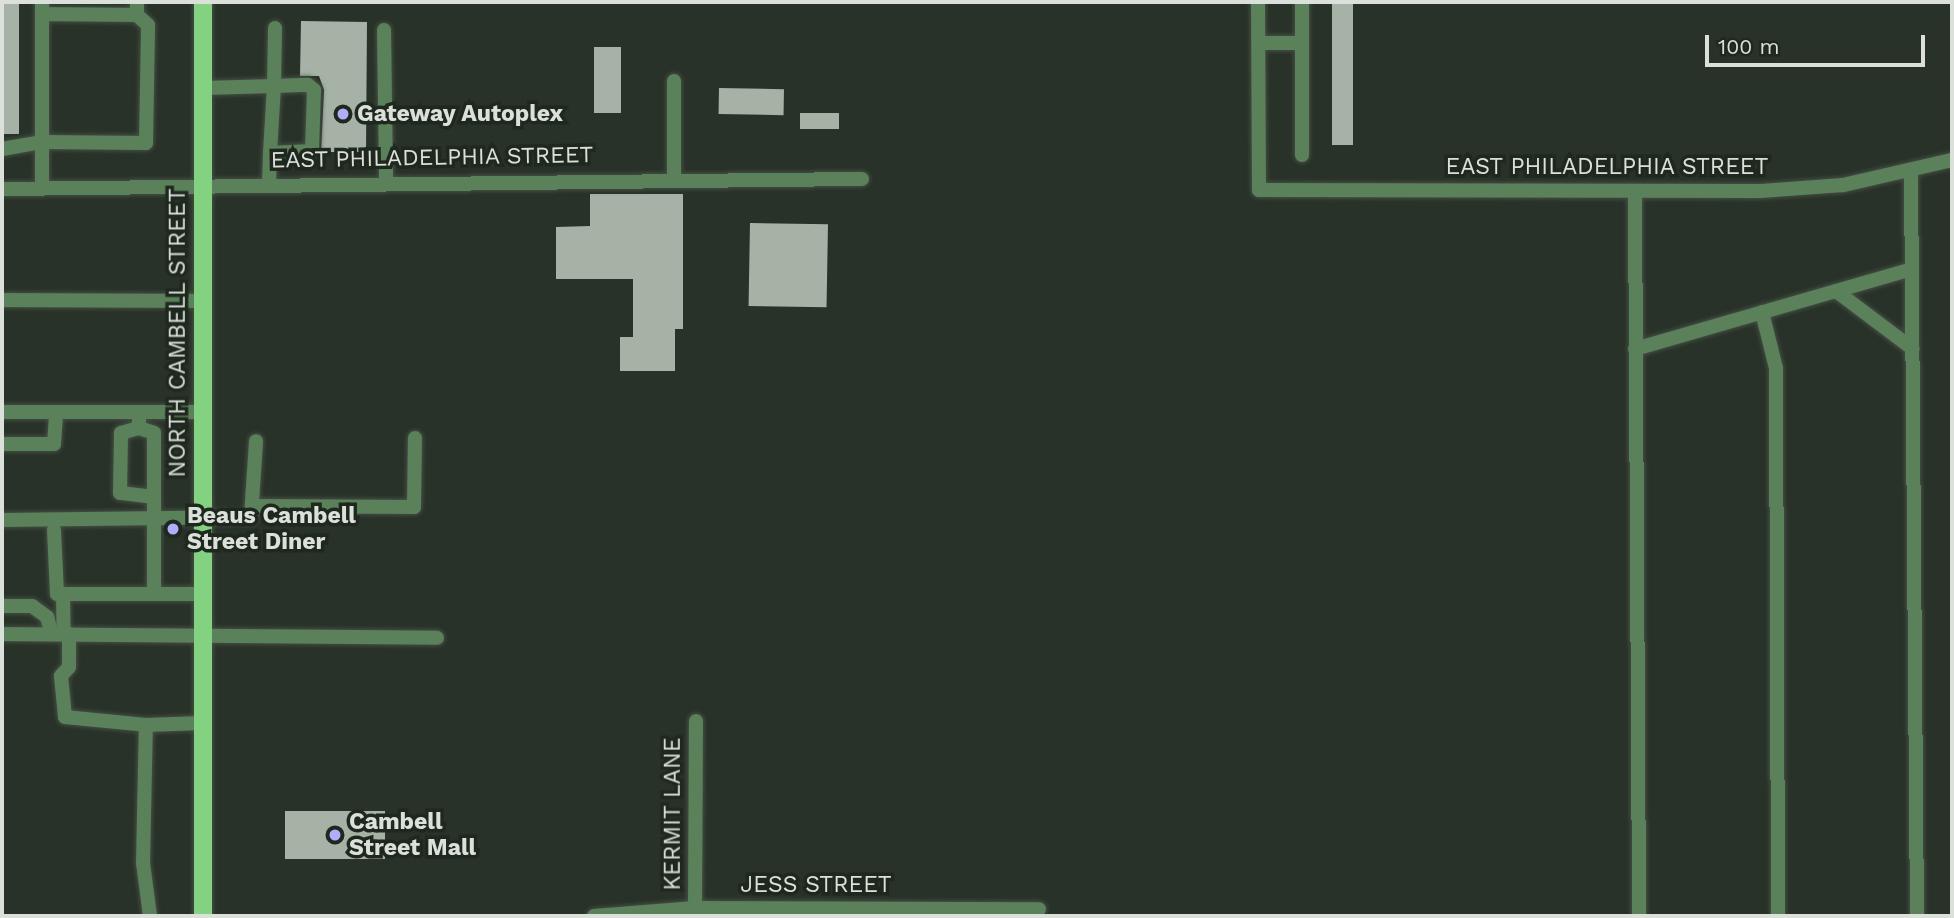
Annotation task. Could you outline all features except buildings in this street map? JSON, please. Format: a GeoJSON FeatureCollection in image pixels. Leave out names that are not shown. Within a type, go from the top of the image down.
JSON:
{"type":"FeatureCollection","features":[{"type":"Feature","properties":{"kind":"main road","name":"NORTH CAMBELL STREET"},"geometry":{"type":"LineString","coordinates":[[203,2],[203,916]]}},
{"type":"Feature","properties":{"kind":"street"},"geometry":{"type":"LineString","coordinates":[[1258,2],[1259,43],[1302,43]]}},
{"type":"Feature","properties":{"kind":"street"},"geometry":{"type":"LineString","coordinates":[[1302,2],[1302,155]]}},
{"type":"Feature","properties":{"kind":"street"},"geometry":{"type":"LineString","coordinates":[[2,149],[42,142],[146,143],[148,25],[137,8],[42,8],[42,142],[42,189]]}},
{"type":"Feature","properties":{"kind":"street"},"geometry":{"type":"LineString","coordinates":[[270,183],[275,28]]}},
{"type":"Feature","properties":{"kind":"street"},"geometry":{"type":"LineString","coordinates":[[384,30],[386,181]]}},
{"type":"Feature","properties":{"kind":"street","name":"EAST PHILADELPHIA STREET"},"geometry":{"type":"LineString","coordinates":[[1259,43],[1259,190],[1635,192],[1810,188],[1911,172],[1952,160]]}},
{"type":"Feature","properties":{"kind":"street"},"geometry":{"type":"LineString","coordinates":[[674,80],[674,179]]}},
{"type":"Feature","properties":{"kind":"street"},"geometry":{"type":"LineString","coordinates":[[203,88],[274,86],[314,90],[312,151],[270,153]]}},
{"type":"Feature","properties":{"kind":"street"},"geometry":{"type":"LineString","coordinates":[[1911,172],[1917,916]]}},
{"type":"Feature","properties":{"kind":"street","name":"EAST PHILADELPHIA STREET"},"geometry":{"type":"LineString","coordinates":[[2,189],[386,181],[862,179]]}},
{"type":"Feature","properties":{"kind":"street"},"geometry":{"type":"LineString","coordinates":[[1635,192],[1639,916]]}},
{"type":"Feature","properties":{"kind":"street"},"geometry":{"type":"LineString","coordinates":[[1635,349],[1912,269]]}},
{"type":"Feature","properties":{"kind":"street"},"geometry":{"type":"LineString","coordinates":[[1836,291],[1913,349]]}},
{"type":"Feature","properties":{"kind":"street"},"geometry":{"type":"LineString","coordinates":[[2,300],[203,301]]}},
{"type":"Feature","properties":{"kind":"street"},"geometry":{"type":"LineString","coordinates":[[1762,312],[1776,368],[1778,916]]}},
{"type":"Feature","properties":{"kind":"street"},"geometry":{"type":"LineString","coordinates":[[2,412],[203,412]]}},
{"type":"Feature","properties":{"kind":"street"},"geometry":{"type":"LineString","coordinates":[[2,444],[54,444],[56,412]]}},
{"type":"Feature","properties":{"kind":"street"},"geometry":{"type":"LineString","coordinates":[[139,412],[139,428]]}},
{"type":"Feature","properties":{"kind":"street"},"geometry":{"type":"LineString","coordinates":[[154,497],[120,493],[121,433],[139,428],[154,433],[155,519],[154,594]]}},
{"type":"Feature","properties":{"kind":"street"},"geometry":{"type":"LineString","coordinates":[[256,506],[414,507],[415,438]]}},
{"type":"Feature","properties":{"kind":"street"},"geometry":{"type":"LineString","coordinates":[[2,520],[247,519],[256,506],[256,441]]}},
{"type":"Feature","properties":{"kind":"street"},"geometry":{"type":"LineString","coordinates":[[54,530],[54,589],[63,595],[203,594]]}},
{"type":"Feature","properties":{"kind":"street"},"geometry":{"type":"LineString","coordinates":[[63,595],[62,634],[69,667],[61,676],[65,717],[146,724],[202,723]]}},
{"type":"Feature","properties":{"kind":"street"},"geometry":{"type":"LineString","coordinates":[[2,606],[32,606],[47,617],[62,634]]}},
{"type":"Feature","properties":{"kind":"street"},"geometry":{"type":"LineString","coordinates":[[2,634],[437,638]]}},
{"type":"Feature","properties":{"kind":"street","name":"KERMIT LANE"},"geometry":{"type":"LineString","coordinates":[[695,908],[696,721]]}},
{"type":"Feature","properties":{"kind":"street"},"geometry":{"type":"LineString","coordinates":[[146,724],[143,863],[150,916]]}},
{"type":"Feature","properties":{"kind":"street","name":"JESS STREET"},"geometry":{"type":"LineString","coordinates":[[594,916],[695,908],[1039,909]]}},
{"type":"Feature","properties":{"kind":"place","name":"Gateway Autoplex"},"geometry":{"type":"Point","coordinates":[343,114]}},
{"type":"Feature","properties":{"kind":"place","name":"Beaus Cambell Street Diner"},"geometry":{"type":"Point","coordinates":[173,529]}},
{"type":"Feature","properties":{"kind":"place","name":"Cambell Street Mall"},"geometry":{"type":"Point","coordinates":[335,835]}}]}
